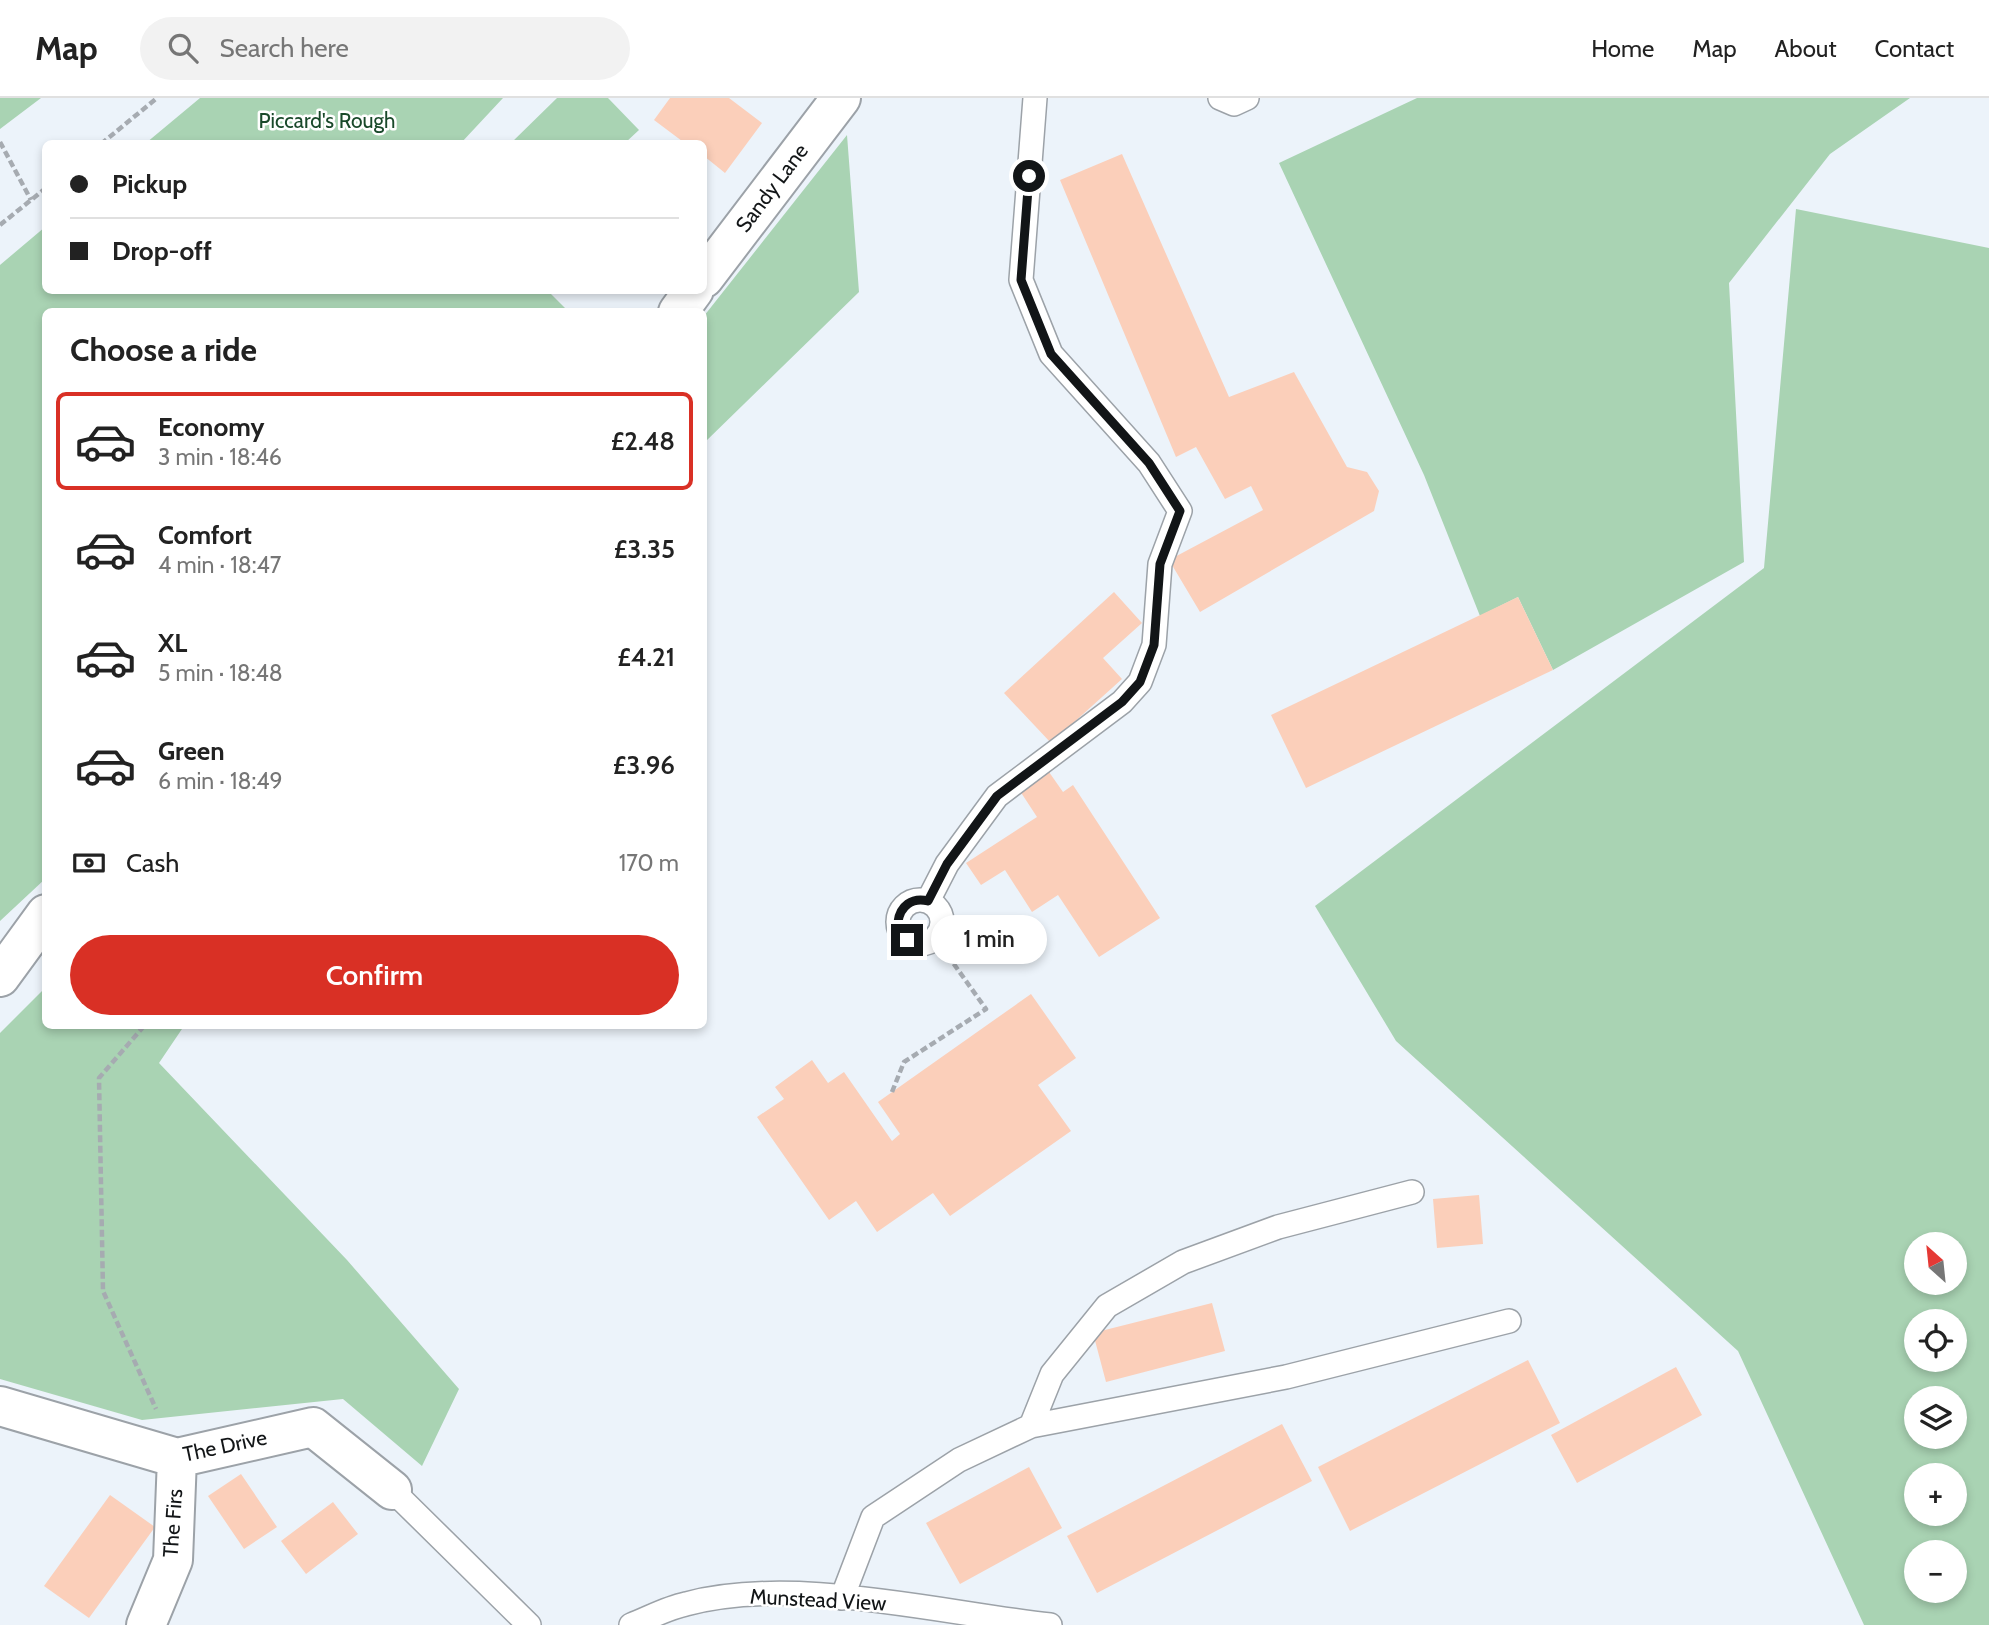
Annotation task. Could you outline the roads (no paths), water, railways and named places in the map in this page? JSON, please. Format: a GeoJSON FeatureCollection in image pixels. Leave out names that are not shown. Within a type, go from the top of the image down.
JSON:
{"type":"FeatureCollection","features":[{"type":"Feature","properties":{"kind":"street","name":"Sandy Lane"},"geometry":{"type":"LineString","coordinates":[[707,274],[841,98]]}},
{"type":"Feature","properties":{"kind":"street"},"geometry":{"type":"LineString","coordinates":[[0,977],[42,919]]}},
{"type":"Feature","properties":{"kind":"street","name":"The Drive"},"geometry":{"type":"LineString","coordinates":[[0,1406],[177,1458],[313,1427],[392,1490]]}},
{"type":"Feature","properties":{"kind":"street","name":"The Firs"},"geometry":{"type":"LineString","coordinates":[[146,1625],[173,1560],[177,1458]]}},
{"type":"Feature","properties":{"kind":"lane"},"geometry":{"type":"LineString","coordinates":[[928,901],[947,864],[997,796],[1122,702],[1140,682],[1154,645],[1160,564],[1180,511],[1149,463],[1051,354],[1021,280],[1035,98]]}},
{"type":"Feature","properties":{"kind":"lane"},"geometry":{"type":"LineString","coordinates":[[1220,98],[1234,104],[1247,98]]}},
{"type":"Feature","properties":{"kind":"lane"},"geometry":{"type":"LineString","coordinates":[[914,900],[928,901],[940,910],[943,925],[936,939],[922,945],[907,940],[899,929],[902,909],[914,900]]}},
{"type":"Feature","properties":{"kind":"lane"},"geometry":{"type":"LineString","coordinates":[[1031,1426],[1052,1374],[1107,1306],[1183,1262],[1278,1227],[1412,1192]]}},
{"type":"Feature","properties":{"kind":"lane"},"geometry":{"type":"LineString","coordinates":[[842,1598],[873,1517],[959,1460],[1031,1426],[1286,1377],[1509,1321]]}},
{"type":"Feature","properties":{"kind":"lane"},"geometry":{"type":"LineString","coordinates":[[392,1490],[530,1625]]}},
{"type":"Feature","properties":{"kind":"lane","name":"Munstead View"},"geometry":{"type":"LineString","coordinates":[[631,1625],[686,1604],[754,1594],[842,1598],[1051,1625]]}},
{"type":"Feature","properties":{"kind":"park label","name":"Piccard's Rough"},"geometry":{"type":"Point","coordinates":[327,121]}}]}
